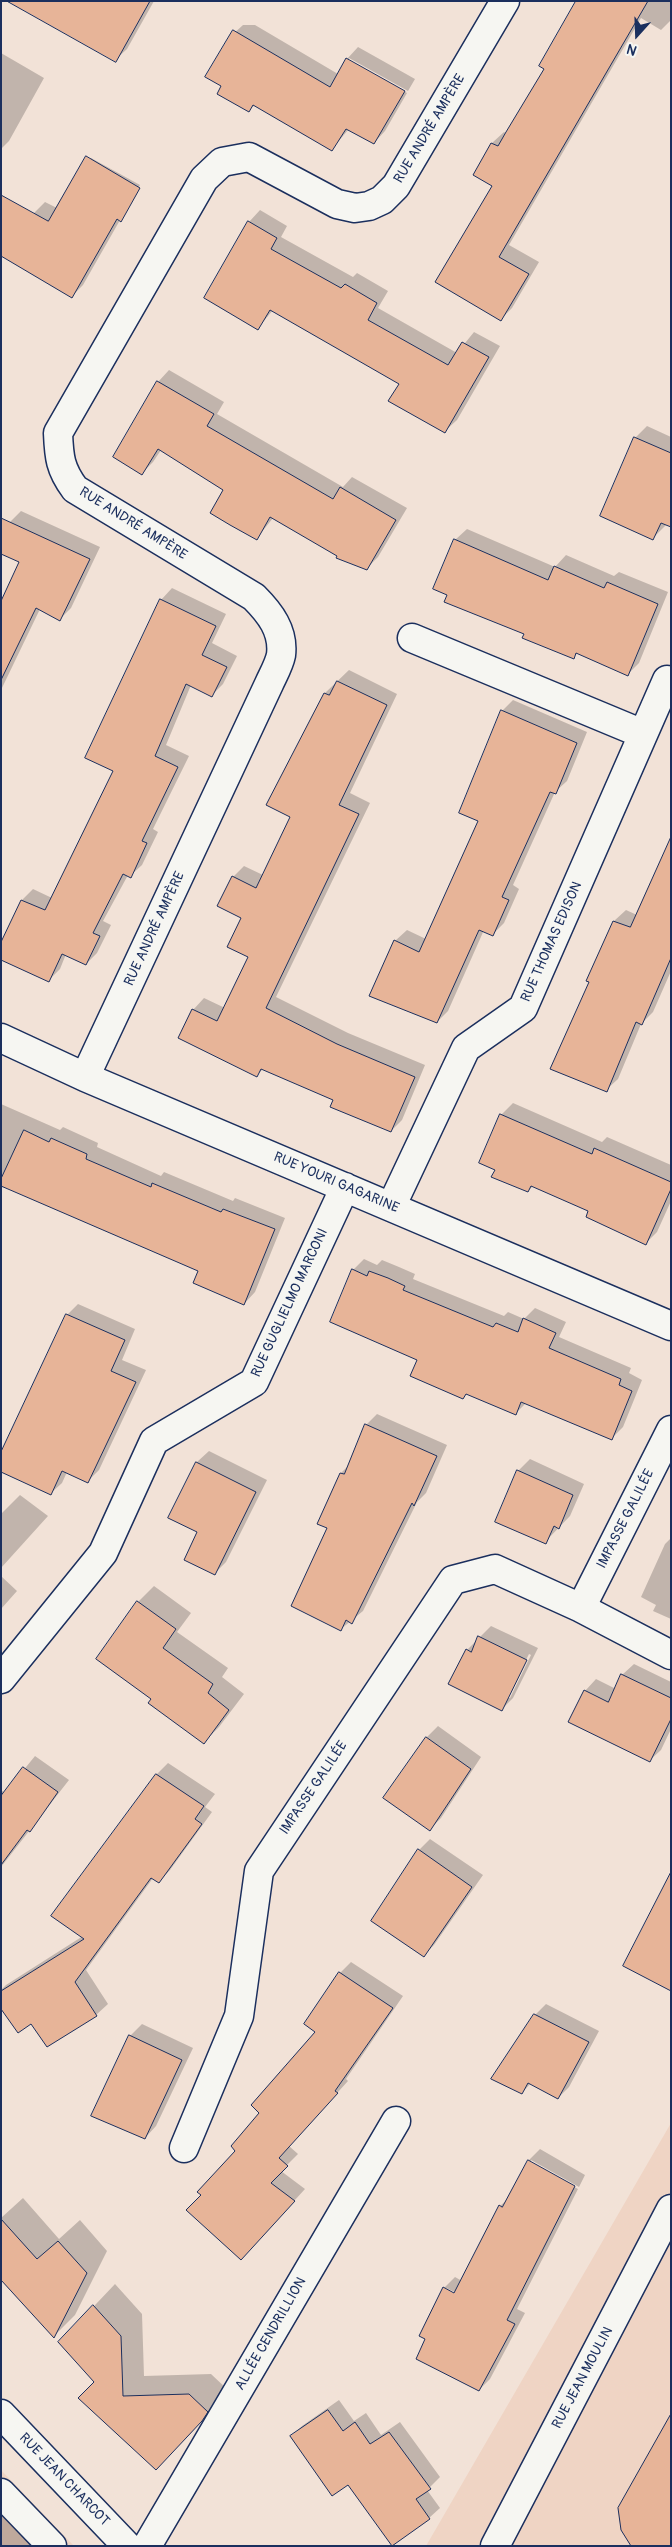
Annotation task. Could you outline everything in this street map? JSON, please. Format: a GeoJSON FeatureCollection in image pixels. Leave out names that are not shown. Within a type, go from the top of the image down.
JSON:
{"type":"FeatureCollection","features":[{"type":"Feature","properties":{"kind":"street","name":"RUE ANDRÉ AMPÈRE"},"geometry":{"type":"LineString","coordinates":[[85,1077],[281,655],[278,628],[267,610],[254,598],[75,489],[63,473],[58,452],[58,433],[204,179],[222,162],[249,158],[337,204],[355,208],[369,206],[382,200],[396,186],[505,1]]}},
{"type":"Feature","properties":{"kind":"street"},"geometry":{"type":"LineString","coordinates":[[412,638],[644,734]]}},
{"type":"Feature","properties":{"kind":"street","name":"RUE THOMAS EDISON"},"geometry":{"type":"LineString","coordinates":[[391,1207],[466,1048],[523,1008],[667,680]]}},
{"type":"Feature","properties":{"kind":"street","name":"RUE YOURI GAGARINE"},"geometry":{"type":"LineString","coordinates":[[1,1038],[85,1077],[671,1326]]}},
{"type":"Feature","properties":{"kind":"street","name":"RUE GUGLIELMO MARCONI"},"geometry":{"type":"LineString","coordinates":[[1,1679],[103,1553],[154,1440],[254,1382],[345,1187]]}},
{"type":"Feature","properties":{"kind":"street","name":"IMPASSE GALILÉE"},"geometry":{"type":"LineString","coordinates":[[581,1608],[671,1430]]}},
{"type":"Feature","properties":{"kind":"street","name":"IMPASSE GALILÉE"},"geometry":{"type":"LineString","coordinates":[[184,2148],[239,2016],[258,1871],[453,1580],[495,1569],[581,1608],[671,1655]]}},
{"type":"Feature","properties":{"kind":"street","name":"ALLÉE CENDRILLION"},"geometry":{"type":"LineString","coordinates":[[147,2546],[396,2121]]}},
{"type":"Feature","properties":{"kind":"street","name":"RUE JEAN MOULIN"},"geometry":{"type":"LineString","coordinates":[[495,2546],[671,2209]]}},
{"type":"Feature","properties":{"kind":"street","name":"RUE JEAN CHARCOT"},"geometry":{"type":"LineString","coordinates":[[1,2414],[128,2546]]}},
{"type":"Feature","properties":{"kind":"street"},"geometry":{"type":"LineString","coordinates":[[1,2493],[52,2546]]}},
{"type":"Feature","properties":{"kind":"shaded area"},"geometry":{"type":"Polygon","coordinates":[[[671,2123],[671,2546],[426,2546],[671,2123]]]}},
{"type":"Feature","properties":{"kind":"shaded area"},"geometry":{"type":"Polygon","coordinates":[[[1,2470],[74,2546],[1,2546],[1,2470]]]}},
{"type":"Feature","properties":{"kind":"building"},"geometry":{"type":"Polygon","coordinates":[[[7,1],[150,1],[116,62],[7,1]]]}},
{"type":"Feature","properties":{"kind":"building"},"geometry":{"type":"Polygon","coordinates":[[[576,1],[648,1],[499,257],[529,274],[501,321],[435,282],[492,186],[473,175],[491,143],[498,146],[544,69],[539,66],[576,1]]]}},
{"type":"Feature","properties":{"kind":"building"},"geometry":{"type":"Polygon","coordinates":[[[233,30],[330,87],[346,58],[405,91],[374,144],[346,129],[332,151],[253,105],[249,112],[217,94],[221,86],[205,77],[233,30]]]}},
{"type":"Feature","properties":{"kind":"building"},"geometry":{"type":"Polygon","coordinates":[[[86,156],[140,188],[121,222],[117,219],[72,298],[1,256],[1,195],[48,221],[86,156]]]}},
{"type":"Feature","properties":{"kind":"building"},"geometry":{"type":"Polygon","coordinates":[[[248,221],[277,238],[271,249],[341,288],[345,284],[377,303],[368,320],[448,365],[462,342],[489,357],[445,433],[388,401],[399,384],[270,310],[258,330],[204,298],[248,221]]]}},
{"type":"Feature","properties":{"kind":"building"},"geometry":{"type":"Polygon","coordinates":[[[157,381],[214,414],[207,426],[333,499],[340,487],[396,520],[367,570],[336,558],[337,556],[270,517],[257,540],[230,525],[210,513],[223,490],[158,449],[142,475],[113,457],[157,381]]]}},
{"type":"Feature","properties":{"kind":"building"},"geometry":{"type":"Polygon","coordinates":[[[634,437],[671,453],[671,527],[661,523],[653,540],[600,516],[634,437]]]}},
{"type":"Feature","properties":{"kind":"building"},"geometry":{"type":"Polygon","coordinates":[[[1,518],[90,559],[60,621],[36,608],[1,680],[1,601],[19,562],[1,554],[1,518]]]}},
{"type":"Feature","properties":{"kind":"building"},"geometry":{"type":"Polygon","coordinates":[[[454,539],[548,580],[554,566],[604,588],[607,582],[658,604],[628,676],[576,653],[574,659],[522,638],[524,634],[444,602],[447,595],[433,589],[454,539]]]}},
{"type":"Feature","properties":{"kind":"building"},"geometry":{"type":"Polygon","coordinates":[[[160,599],[216,626],[202,655],[227,667],[212,697],[186,684],[155,756],[178,767],[142,841],[147,843],[131,878],[123,874],[93,933],[100,936],[86,965],[62,954],[49,982],[1,960],[1,942],[21,900],[45,910],[113,771],[85,758],[160,599]]]}},
{"type":"Feature","properties":{"kind":"building"},"geometry":{"type":"Polygon","coordinates":[[[337,681],[387,705],[339,805],[359,814],[266,1008],[337,1044],[415,1077],[391,1132],[330,1107],[333,1100],[261,1069],[257,1077],[178,1038],[192,1009],[217,1021],[248,957],[227,947],[241,918],[217,906],[232,876],[256,888],[290,817],[266,805],[324,693],[329,695],[337,681]]]}},
{"type":"Feature","properties":{"kind":"building"},"geometry":{"type":"Polygon","coordinates":[[[501,710],[577,743],[556,794],[550,792],[502,897],[509,900],[493,936],[479,930],[437,1023],[369,996],[394,940],[419,952],[478,821],[459,813],[501,710]]]}},
{"type":"Feature","properties":{"kind":"building"},"geometry":{"type":"Polygon","coordinates":[[[671,837],[671,958],[642,1025],[636,1022],[607,1092],[550,1069],[589,982],[586,981],[613,921],[630,927],[671,837]]]}},
{"type":"Feature","properties":{"kind":"building"},"geometry":{"type":"Polygon","coordinates":[[[500,1114],[592,1154],[594,1148],[671,1182],[671,1189],[646,1245],[586,1217],[588,1211],[531,1186],[528,1192],[491,1177],[495,1170],[479,1163],[500,1114]]]}},
{"type":"Feature","properties":{"kind":"building"},"geometry":{"type":"Polygon","coordinates":[[[24,1130],[49,1142],[51,1138],[87,1154],[86,1159],[151,1187],[152,1183],[221,1212],[223,1209],[275,1229],[244,1305],[193,1283],[198,1271],[1,1186],[1,1179],[24,1130]]]}},
{"type":"Feature","properties":{"kind":"building"},"geometry":{"type":"Polygon","coordinates":[[[352,1269],[367,1276],[369,1271],[388,1278],[405,1286],[403,1290],[493,1327],[496,1323],[518,1332],[523,1318],[556,1333],[549,1348],[621,1379],[619,1385],[632,1391],[612,1440],[521,1402],[516,1415],[466,1394],[463,1399],[410,1376],[417,1360],[330,1322],[352,1269]]]}},
{"type":"Feature","properties":{"kind":"building"},"geometry":{"type":"Polygon","coordinates":[[[66,1314],[125,1340],[111,1371],[136,1382],[88,1483],[62,1471],[51,1495],[1,1472],[1,1452],[66,1314]]]}},
{"type":"Feature","properties":{"kind":"building"},"geometry":{"type":"Polygon","coordinates":[[[365,1424],[437,1456],[414,1506],[412,1503],[352,1624],[346,1620],[341,1631],[291,1606],[327,1528],[317,1524],[340,1473],[344,1474],[365,1424]]]}},
{"type":"Feature","properties":{"kind":"building"},"geometry":{"type":"Polygon","coordinates":[[[196,1462],[256,1492],[215,1575],[184,1560],[197,1532],[168,1518],[196,1462]]]}},
{"type":"Feature","properties":{"kind":"building"},"geometry":{"type":"Polygon","coordinates":[[[517,1470],[573,1495],[559,1529],[554,1526],[546,1544],[495,1522],[517,1470]]]}},
{"type":"Feature","properties":{"kind":"building"},"geometry":{"type":"Polygon","coordinates":[[[137,1601],[176,1629],[163,1648],[213,1684],[208,1693],[229,1710],[204,1744],[148,1703],[151,1699],[96,1659],[137,1601]]]}},
{"type":"Feature","properties":{"kind":"building"},"geometry":{"type":"Polygon","coordinates":[[[478,1636],[527,1660],[502,1711],[448,1684],[466,1649],[471,1652],[478,1636]]]}},
{"type":"Feature","properties":{"kind":"building"},"geometry":{"type":"Polygon","coordinates":[[[621,1674],[671,1698],[671,1719],[650,1762],[568,1722],[584,1690],[608,1702],[621,1674]]]}},
{"type":"Feature","properties":{"kind":"building"},"geometry":{"type":"Polygon","coordinates":[[[426,1737],[471,1769],[430,1831],[383,1798],[426,1737]]]}},
{"type":"Feature","properties":{"kind":"building"},"geometry":{"type":"Polygon","coordinates":[[[23,1767],[58,1792],[30,1832],[27,1830],[1,1865],[1,1796],[23,1767]]]}},
{"type":"Feature","properties":{"kind":"building"},"geometry":{"type":"Polygon","coordinates":[[[156,1774],[204,1806],[195,1819],[202,1824],[159,1883],[151,1878],[75,1982],[97,2016],[47,2047],[31,2024],[18,2033],[1,2009],[1,1991],[84,1939],[51,1916],[156,1774]]]}},
{"type":"Feature","properties":{"kind":"building"},"geometry":{"type":"Polygon","coordinates":[[[418,1849],[472,1887],[424,1957],[371,1921],[418,1849]]]}},
{"type":"Feature","properties":{"kind":"building"},"geometry":{"type":"Polygon","coordinates":[[[671,1872],[671,1991],[623,1966],[671,1872]]]}},
{"type":"Feature","properties":{"kind":"building"},"geometry":{"type":"Polygon","coordinates":[[[339,1972],[393,2008],[335,2091],[338,2093],[279,2158],[288,2166],[271,2183],[295,2201],[241,2260],[186,2210],[201,2195],[197,2192],[235,2151],[231,2146],[259,2113],[251,2105],[315,2032],[304,2024],[339,1972]]]}},
{"type":"Feature","properties":{"kind":"building"},"geometry":{"type":"Polygon","coordinates":[[[534,2014],[589,2042],[558,2099],[528,2083],[522,2094],[491,2079],[534,2014]]]}},
{"type":"Feature","properties":{"kind":"building"},"geometry":{"type":"Polygon","coordinates":[[[129,2035],[182,2060],[145,2139],[91,2116],[129,2035]]]}},
{"type":"Feature","properties":{"kind":"building"},"geometry":{"type":"Polygon","coordinates":[[[528,2160],[575,2186],[507,2320],[515,2324],[479,2391],[416,2359],[425,2339],[419,2336],[443,2287],[454,2293],[499,2205],[502,2207],[528,2160]]]}},
{"type":"Feature","properties":{"kind":"building"},"geometry":{"type":"Polygon","coordinates":[[[1,2219],[37,2259],[58,2241],[87,2273],[54,2338],[1,2280],[1,2219]]]}},
{"type":"Feature","properties":{"kind":"building"},"geometry":{"type":"Polygon","coordinates":[[[93,2305],[121,2336],[123,2396],[189,2394],[208,2412],[202,2421],[156,2470],[78,2398],[94,2382],[58,2342],[93,2305]]]}},
{"type":"Feature","properties":{"kind":"building"},"geometry":{"type":"Polygon","coordinates":[[[328,2410],[343,2431],[355,2422],[370,2444],[389,2432],[431,2489],[416,2499],[430,2519],[392,2546],[348,2485],[332,2496],[290,2436],[328,2410]]]}},
{"type":"Feature","properties":{"kind":"building"},"geometry":{"type":"Polygon","coordinates":[[[671,2414],[671,2546],[631,2546],[621,2530],[618,2508],[671,2414]]]}}]}
